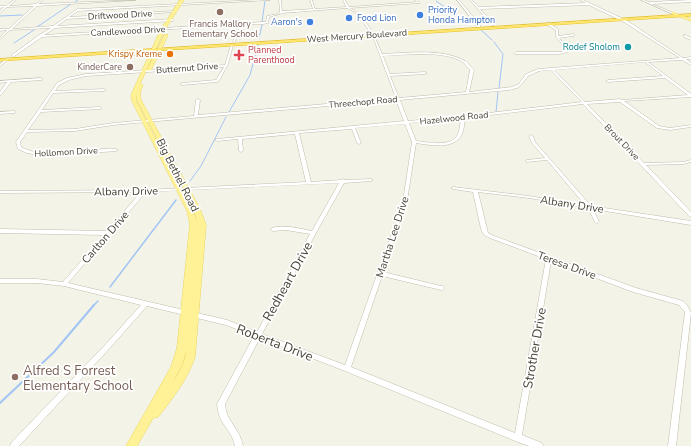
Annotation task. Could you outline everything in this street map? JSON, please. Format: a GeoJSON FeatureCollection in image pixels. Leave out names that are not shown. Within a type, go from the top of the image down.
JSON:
{"type":"FeatureCollection","features":[{"type":"Feature","properties":{"kind":"highway","name":"West Mercury Boulevard"},"geometry":{"type":"LineString","coordinates":[[477,27],[548,24],[673,13],[691,13]]}},
{"type":"Feature","properties":{"kind":"highway","name":"West Mercury Boulevard"},"geometry":{"type":"LineString","coordinates":[[0,58],[8,59],[492,26],[516,23],[679,15],[691,13]]}},
{"type":"Feature","properties":{"kind":"highway"},"geometry":{"type":"LineString","coordinates":[[499,27],[498,26],[516,23]]}},
{"type":"Feature","properties":{"kind":"highway","name":"West Mercury Boulevard"},"geometry":{"type":"LineString","coordinates":[[0,58],[157,48]]}},
{"type":"Feature","properties":{"kind":"main road","name":"Big Bethel Road"},"geometry":{"type":"LineString","coordinates":[[146,423],[179,361],[200,218],[183,190],[147,121],[138,96],[144,70],[168,29],[174,12],[186,0]]}},
{"type":"Feature","properties":{"kind":"main road","name":"Big Bethel Road"},"geometry":{"type":"LineString","coordinates":[[157,48],[163,29],[171,21],[182,3]]}},
{"type":"Feature","properties":{"kind":"main road"},"geometry":{"type":"LineString","coordinates":[[673,13],[691,20]]}},
{"type":"Feature","properties":{"kind":"main road","name":"Big Bethel Road"},"geometry":{"type":"LineString","coordinates":[[130,446],[146,423],[171,394],[186,370],[192,351],[195,315],[197,238]]}},
{"type":"Feature","properties":{"kind":"street"},"geometry":{"type":"LineString","coordinates":[[0,12],[15,0]]}},
{"type":"Feature","properties":{"kind":"street"},"geometry":{"type":"LineString","coordinates":[[0,38],[42,0]]}},
{"type":"Feature","properties":{"kind":"street"},"geometry":{"type":"LineString","coordinates":[[13,56],[91,0]]}},
{"type":"Feature","properties":{"kind":"street"},"geometry":{"type":"LineString","coordinates":[[0,7],[135,0]]}},
{"type":"Feature","properties":{"kind":"street"},"geometry":{"type":"LineString","coordinates":[[77,10],[182,3],[269,0]]}},
{"type":"Feature","properties":{"kind":"street"},"geometry":{"type":"LineString","coordinates":[[280,0],[281,12],[419,3],[416,0]]}},
{"type":"Feature","properties":{"kind":"street"},"geometry":{"type":"LineString","coordinates":[[312,0],[314,10]]}},
{"type":"Feature","properties":{"kind":"street","name":"Martha Lee Drive"},"geometry":{"type":"LineString","coordinates":[[344,0],[348,8],[360,16],[373,34],[414,142],[405,201],[347,369]]}},
{"type":"Feature","properties":{"kind":"street"},"geometry":{"type":"LineString","coordinates":[[458,0],[477,27]]}},
{"type":"Feature","properties":{"kind":"street"},"geometry":{"type":"LineString","coordinates":[[471,0],[493,25]]}},
{"type":"Feature","properties":{"kind":"street"},"geometry":{"type":"LineString","coordinates":[[582,0],[619,18],[691,64]]}},
{"type":"Feature","properties":{"kind":"street"},"geometry":{"type":"LineString","coordinates":[[642,0],[673,13]]}},
{"type":"Feature","properties":{"kind":"street"},"geometry":{"type":"LineString","coordinates":[[378,1],[382,6]]}},
{"type":"Feature","properties":{"kind":"street"},"geometry":{"type":"LineString","coordinates":[[649,3],[691,1]]}},
{"type":"Feature","properties":{"kind":"street"},"geometry":{"type":"LineString","coordinates":[[478,8],[590,4]]}},
{"type":"Feature","properties":{"kind":"street","name":"Driftwood Drive"},"geometry":{"type":"LineString","coordinates":[[66,18],[174,12]]}},
{"type":"Feature","properties":{"kind":"street","name":"Candlewood Drive"},"geometry":{"type":"LineString","coordinates":[[40,36],[266,23],[268,17],[277,15],[281,12]]}},
{"type":"Feature","properties":{"kind":"street"},"geometry":{"type":"LineString","coordinates":[[0,30],[171,21]]}},
{"type":"Feature","properties":{"kind":"street"},"geometry":{"type":"LineString","coordinates":[[516,53],[560,53],[567,51],[566,47],[557,37],[557,30],[548,24]]}},
{"type":"Feature","properties":{"kind":"street"},"geometry":{"type":"LineString","coordinates":[[182,84],[217,80],[226,66],[239,25]]}},
{"type":"Feature","properties":{"kind":"street"},"geometry":{"type":"LineString","coordinates":[[557,37],[573,35]]}},
{"type":"Feature","properties":{"kind":"street"},"geometry":{"type":"LineString","coordinates":[[685,36],[691,40]]}},
{"type":"Feature","properties":{"kind":"street"},"geometry":{"type":"LineString","coordinates":[[382,55],[428,53],[444,56],[464,63],[472,70],[467,93]]}},
{"type":"Feature","properties":{"kind":"street","name":"Threechopt Road"},"geometry":{"type":"LineString","coordinates":[[27,132],[75,130],[196,116],[508,89],[518,87],[523,83],[524,79],[530,72],[691,58]]}},
{"type":"Feature","properties":{"kind":"street"},"geometry":{"type":"LineString","coordinates":[[0,65],[8,59]]}},
{"type":"Feature","properties":{"kind":"street"},"geometry":{"type":"LineString","coordinates":[[645,61],[691,96]]}},
{"type":"Feature","properties":{"kind":"street","name":"Butternut Drive"},"geometry":{"type":"LineString","coordinates":[[144,70],[226,66]]}},
{"type":"Feature","properties":{"kind":"street","name":"Brout Drive"},"geometry":{"type":"LineString","coordinates":[[552,69],[691,215]]}},
{"type":"Feature","properties":{"kind":"street","name":"Hollomon Drive"},"geometry":{"type":"LineString","coordinates":[[116,150],[41,154],[27,153],[19,148],[18,142],[27,132],[58,84],[73,77],[144,70]]}},
{"type":"Feature","properties":{"kind":"street"},"geometry":{"type":"LineString","coordinates":[[389,75],[425,72]]}},
{"type":"Feature","properties":{"kind":"street"},"geometry":{"type":"LineString","coordinates":[[608,81],[665,77]]}},
{"type":"Feature","properties":{"kind":"street"},"geometry":{"type":"LineString","coordinates":[[0,82],[41,78]]}},
{"type":"Feature","properties":{"kind":"street"},"geometry":{"type":"LineString","coordinates":[[0,94],[10,82]]}},
{"type":"Feature","properties":{"kind":"street"},"geometry":{"type":"LineString","coordinates":[[53,92],[104,90]]}},
{"type":"Feature","properties":{"kind":"street","name":"Hazelwood Road"},"geometry":{"type":"LineString","coordinates":[[217,140],[463,117],[584,103],[691,96]]}},
{"type":"Feature","properties":{"kind":"street"},"geometry":{"type":"LineString","coordinates":[[196,116],[198,100]]}},
{"type":"Feature","properties":{"kind":"street"},"geometry":{"type":"LineString","coordinates":[[620,100],[655,126],[662,129],[691,126]]}},
{"type":"Feature","properties":{"kind":"street"},"geometry":{"type":"LineString","coordinates":[[41,111],[100,108]]}},
{"type":"Feature","properties":{"kind":"street"},"geometry":{"type":"LineString","coordinates":[[0,113],[14,112]]}},
{"type":"Feature","properties":{"kind":"street"},"geometry":{"type":"LineString","coordinates":[[414,142],[442,144],[454,141],[460,135],[463,117]]}},
{"type":"Feature","properties":{"kind":"street"},"geometry":{"type":"LineString","coordinates":[[353,127],[359,143]]}},
{"type":"Feature","properties":{"kind":"street"},"geometry":{"type":"LineString","coordinates":[[297,133],[309,183]]}},
{"type":"Feature","properties":{"kind":"street"},"geometry":{"type":"LineString","coordinates":[[531,136],[532,142],[590,207],[597,222]]}},
{"type":"Feature","properties":{"kind":"street"},"geometry":{"type":"LineString","coordinates":[[240,138],[241,151]]}},
{"type":"Feature","properties":{"kind":"street"},"geometry":{"type":"LineString","coordinates":[[527,161],[548,159]]}},
{"type":"Feature","properties":{"kind":"street"},"geometry":{"type":"LineString","coordinates":[[643,164],[683,163],[690,160]]}},
{"type":"Feature","properties":{"kind":"street","name":"Albany Drive"},"geometry":{"type":"LineString","coordinates":[[0,192],[183,190],[343,180],[371,180]]}},
{"type":"Feature","properties":{"kind":"street","name":"Redheart Drive"},"geometry":{"type":"LineString","coordinates":[[239,446],[238,438],[230,424],[224,419],[221,412],[221,404],[343,180]]}},
{"type":"Feature","properties":{"kind":"street","name":"Albany Drive"},"geometry":{"type":"LineString","coordinates":[[453,188],[691,223]]}},
{"type":"Feature","properties":{"kind":"street","name":"Carlton Drive"},"geometry":{"type":"LineString","coordinates":[[64,284],[145,191]]}},
{"type":"Feature","properties":{"kind":"street","name":"Teresa Drive"},"geometry":{"type":"LineString","coordinates":[[475,191],[486,234],[635,290],[681,303],[685,307],[688,312],[672,446]]}},
{"type":"Feature","properties":{"kind":"street"},"geometry":{"type":"LineString","coordinates":[[273,229],[286,228],[313,233]]}},
{"type":"Feature","properties":{"kind":"street"},"geometry":{"type":"LineString","coordinates":[[0,231],[108,233]]}},
{"type":"Feature","properties":{"kind":"street","name":"Strother Drive"},"geometry":{"type":"LineString","coordinates":[[518,438],[549,258]]}},
{"type":"Feature","properties":{"kind":"street"},"geometry":{"type":"LineString","coordinates":[[381,274],[441,288]]}},
{"type":"Feature","properties":{"kind":"street","name":"Roberta Drive"},"geometry":{"type":"LineString","coordinates":[[0,281],[37,281],[64,284],[186,312],[227,324],[347,369],[539,446]]}},
{"type":"Feature","properties":{"kind":"street"},"geometry":{"type":"LineString","coordinates":[[14,446],[146,303]]}},
{"type":"Feature","properties":{"kind":"waterway"},"geometry":{"type":"LineString","coordinates":[[262,22],[265,1]]}},
{"type":"Feature","properties":{"kind":"waterway"},"geometry":{"type":"LineString","coordinates":[[436,1],[458,16]]}},
{"type":"Feature","properties":{"kind":"waterway"},"geometry":{"type":"LineString","coordinates":[[37,27],[71,4]]}},
{"type":"Feature","properties":{"kind":"waterway"},"geometry":{"type":"LineString","coordinates":[[0,16],[22,15]]}},
{"type":"Feature","properties":{"kind":"waterway"},"geometry":{"type":"LineString","coordinates":[[259,38],[262,25]]}},
{"type":"Feature","properties":{"kind":"waterway"},"geometry":{"type":"LineString","coordinates":[[14,43],[34,30]]}},
{"type":"Feature","properties":{"kind":"waterway"},"geometry":{"type":"LineString","coordinates":[[481,30],[492,40]]}},
{"type":"Feature","properties":{"kind":"waterway"},"geometry":{"type":"LineString","coordinates":[[494,42],[503,54],[499,88]]}},
{"type":"Feature","properties":{"kind":"waterway"},"geometry":{"type":"LineString","coordinates":[[229,112],[250,75],[258,45]]}},
{"type":"Feature","properties":{"kind":"waterway"},"geometry":{"type":"LineString","coordinates":[[496,112],[498,92]]}},
{"type":"Feature","properties":{"kind":"waterway"},"geometry":{"type":"LineString","coordinates":[[190,181],[201,166],[226,117]]}},
{"type":"Feature","properties":{"kind":"waterway"},"geometry":{"type":"LineString","coordinates":[[110,287],[176,200]]}},
{"type":"Feature","properties":{"kind":"waterway"},"geometry":{"type":"LineString","coordinates":[[94,305],[98,301]]}},
{"type":"Feature","properties":{"kind":"waterway"},"geometry":{"type":"LineString","coordinates":[[0,403],[54,352],[94,305]]}},
{"type":"Feature","properties":{"kind":"place","name":"Francis Mallory Elementary School"},"geometry":{"type":"Point","coordinates":[220,12]}},
{"type":"Feature","properties":{"kind":"place","name":"Priority Honda Hampton"},"geometry":{"type":"Point","coordinates":[420,15]}},
{"type":"Feature","properties":{"kind":"place","name":"Food Lion"},"geometry":{"type":"Point","coordinates":[349,18]}},
{"type":"Feature","properties":{"kind":"place","name":"Aaron's"},"geometry":{"type":"Point","coordinates":[310,22]}},
{"type":"Feature","properties":{"kind":"place","name":"Rodef Sholom"},"geometry":{"type":"Point","coordinates":[628,47]}},
{"type":"Feature","properties":{"kind":"place","name":"Krispy Kreme"},"geometry":{"type":"Point","coordinates":[170,54]}},
{"type":"Feature","properties":{"kind":"place","name":"Planned Parenthood"},"geometry":{"type":"Point","coordinates":[239,55]}},
{"type":"Feature","properties":{"kind":"place","name":"KinderCare"},"geometry":{"type":"Point","coordinates":[130,67]}},
{"type":"Feature","properties":{"kind":"place","name":"Alfred S Forrest Elementary School"},"geometry":{"type":"Point","coordinates":[15,377]}}]}
